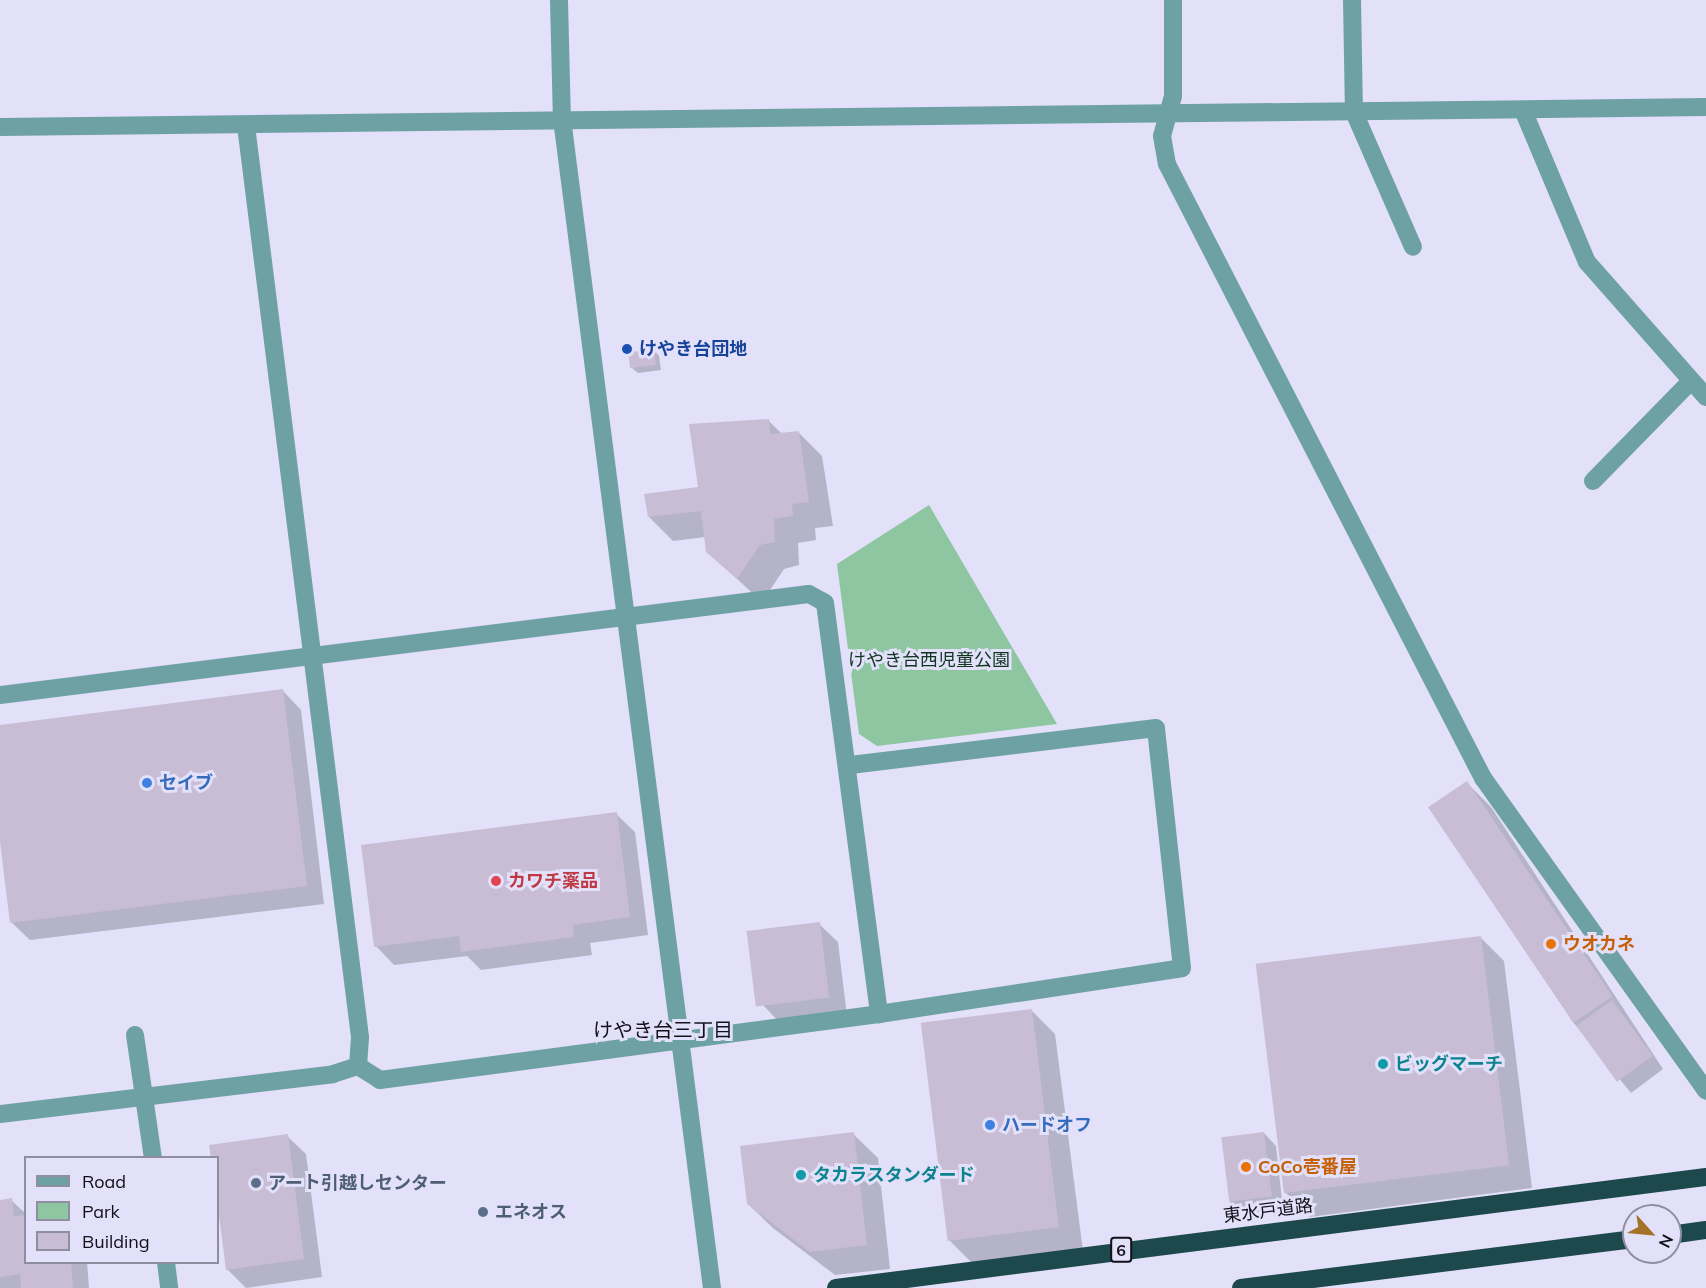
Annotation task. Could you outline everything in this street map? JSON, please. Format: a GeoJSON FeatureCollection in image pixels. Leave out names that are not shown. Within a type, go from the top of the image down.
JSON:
{"type":"FeatureCollection","features":[{"type":"Feature","properties":{"kind":"highway","name":"東水戸道路"},"geometry":{"type":"LineString","coordinates":[[836,1288],[1706,1177]]}},
{"type":"Feature","properties":{"kind":"highway"},"geometry":{"type":"LineString","coordinates":[[1682,1233],[1706,1230]]}},
{"type":"Feature","properties":{"kind":"highway"},"geometry":{"type":"LineString","coordinates":[[1241,1288],[1622,1240]]}},
{"type":"Feature","properties":{"kind":"street"},"geometry":{"type":"LineString","coordinates":[[559,0],[562,119],[712,1288]]}},
{"type":"Feature","properties":{"kind":"street"},"geometry":{"type":"LineString","coordinates":[[1173,0],[1173,96],[1165,116],[1162,136],[1167,164],[1483,778],[1706,1091]]}},
{"type":"Feature","properties":{"kind":"street"},"geometry":{"type":"LineString","coordinates":[[1352,0],[1354,112],[1413,247]]}},
{"type":"Feature","properties":{"kind":"street"},"geometry":{"type":"LineString","coordinates":[[0,127],[562,119],[1165,116],[1706,107]]}},
{"type":"Feature","properties":{"kind":"street"},"geometry":{"type":"LineString","coordinates":[[1523,110],[1587,262],[1706,398]]}},
{"type":"Feature","properties":{"kind":"street"},"geometry":{"type":"LineString","coordinates":[[246,125],[315,655],[360,1037],[358,1066]]}},
{"type":"Feature","properties":{"kind":"street"},"geometry":{"type":"LineString","coordinates":[[1593,481],[1690,382]]}},
{"type":"Feature","properties":{"kind":"street"},"geometry":{"type":"LineString","coordinates":[[0,695],[808,594],[825,603],[879,1014]]}},
{"type":"Feature","properties":{"kind":"street"},"geometry":{"type":"LineString","coordinates":[[358,1066],[380,1080],[879,1014],[1182,968],[1156,728],[848,765]]}},
{"type":"Feature","properties":{"kind":"street"},"geometry":{"type":"LineString","coordinates":[[135,1035],[146,1096],[153,1156]]}},
{"type":"Feature","properties":{"kind":"street"},"geometry":{"type":"LineString","coordinates":[[0,1114],[333,1074],[358,1066]]}},
{"type":"Feature","properties":{"kind":"street"},"geometry":{"type":"LineString","coordinates":[[166,1264],[169,1288]]}},
{"type":"Feature","properties":{"kind":"green space","name":"けやき台西児童公園"},"geometry":{"type":"Polygon","coordinates":[[[929,505],[1057,724],[877,746],[859,734],[837,564],[929,505]]]}},
{"type":"Feature","properties":{"kind":"building"},"geometry":{"type":"Polygon","coordinates":[[[654,349],[656,365],[630,368],[628,352],[654,349]]]}},
{"type":"Feature","properties":{"kind":"building"},"geometry":{"type":"Polygon","coordinates":[[[769,419],[770,434],[799,431],[809,502],[792,504],[793,516],[774,519],[775,542],[760,545],[737,579],[706,552],[701,511],[648,517],[644,494],[698,487],[689,424],[769,419]]]}},
{"type":"Feature","properties":{"kind":"building","name":"セイブ"},"geometry":{"type":"Polygon","coordinates":[[[283,689],[307,886],[10,923],[0,842],[0,725],[283,689]]]}},
{"type":"Feature","properties":{"kind":"building"},"geometry":{"type":"Polygon","coordinates":[[[1467,781],[1612,997],[1573,1023],[1428,807],[1467,781]]]}},
{"type":"Feature","properties":{"kind":"building","name":"カワチ薬品"},"geometry":{"type":"Polygon","coordinates":[[[617,812],[630,917],[573,925],[574,937],[461,952],[459,936],[374,947],[361,845],[617,812]]]}},
{"type":"Feature","properties":{"kind":"building"},"geometry":{"type":"Polygon","coordinates":[[[820,922],[829,997],[756,1006],[747,931],[820,922]]]}},
{"type":"Feature","properties":{"kind":"building","name":"ビッグマーチ"},"geometry":{"type":"Polygon","coordinates":[[[1481,936],[1509,1165],[1284,1193],[1256,964],[1481,936]]]}},
{"type":"Feature","properties":{"kind":"building"},"geometry":{"type":"Polygon","coordinates":[[[1612,1000],[1653,1056],[1617,1082],[1576,1026],[1612,1000]]]}},
{"type":"Feature","properties":{"kind":"building","name":"ハードオフ"},"geometry":{"type":"Polygon","coordinates":[[[1032,1009],[1059,1227],[948,1241],[921,1023],[1032,1009]]]}},
{"type":"Feature","properties":{"kind":"building","name":"タカラスタンダード"},"geometry":{"type":"Polygon","coordinates":[[[854,1132],[867,1245],[810,1252],[747,1204],[740,1146],[854,1132]]]}},
{"type":"Feature","properties":{"kind":"building","name":"CoCo壱番屋"},"geometry":{"type":"Polygon","coordinates":[[[1264,1132],[1272,1197],[1229,1202],[1221,1137],[1264,1132]]]}},
{"type":"Feature","properties":{"kind":"building","name":"アート引越しセンター"},"geometry":{"type":"Polygon","coordinates":[[[288,1134],[304,1259],[226,1270],[219,1216],[219,1156],[211,1156],[209,1145],[288,1134]]]}},
{"type":"Feature","properties":{"kind":"building"},"geometry":{"type":"Polygon","coordinates":[[[12,1198],[14,1216],[24,1215],[24,1264],[71,1264],[73,1288],[21,1288],[20,1274],[0,1277],[0,1200],[12,1198]]]}},
{"type":"Feature","properties":{"kind":"place","name":"けやき台団地"},"geometry":{"type":"Point","coordinates":[627,349]}},
{"type":"Feature","properties":{"kind":"place","name":"セイブ"},"geometry":{"type":"Point","coordinates":[147,783]}},
{"type":"Feature","properties":{"kind":"place","name":"カワチ薬品"},"geometry":{"type":"Point","coordinates":[496,881]}},
{"type":"Feature","properties":{"kind":"place","name":"ウオカネ"},"geometry":{"type":"Point","coordinates":[1551,944]}},
{"type":"Feature","properties":{"kind":"place","name":"ビッグマーチ"},"geometry":{"type":"Point","coordinates":[1383,1064]}},
{"type":"Feature","properties":{"kind":"place","name":"ハードオフ"},"geometry":{"type":"Point","coordinates":[990,1125]}},
{"type":"Feature","properties":{"kind":"place","name":"CoCo壱番屋"},"geometry":{"type":"Point","coordinates":[1246,1167]}},
{"type":"Feature","properties":{"kind":"place","name":"タカラスタンダード"},"geometry":{"type":"Point","coordinates":[801,1175]}},
{"type":"Feature","properties":{"kind":"place","name":"アート引越しセンター"},"geometry":{"type":"Point","coordinates":[256,1183]}},
{"type":"Feature","properties":{"kind":"place","name":"エネオス"},"geometry":{"type":"Point","coordinates":[483,1212]}},
{"type":"Feature","properties":{"kind":"district","name":"けやき台三丁目"},"geometry":{"type":"Point","coordinates":[663,1029]}}]}
